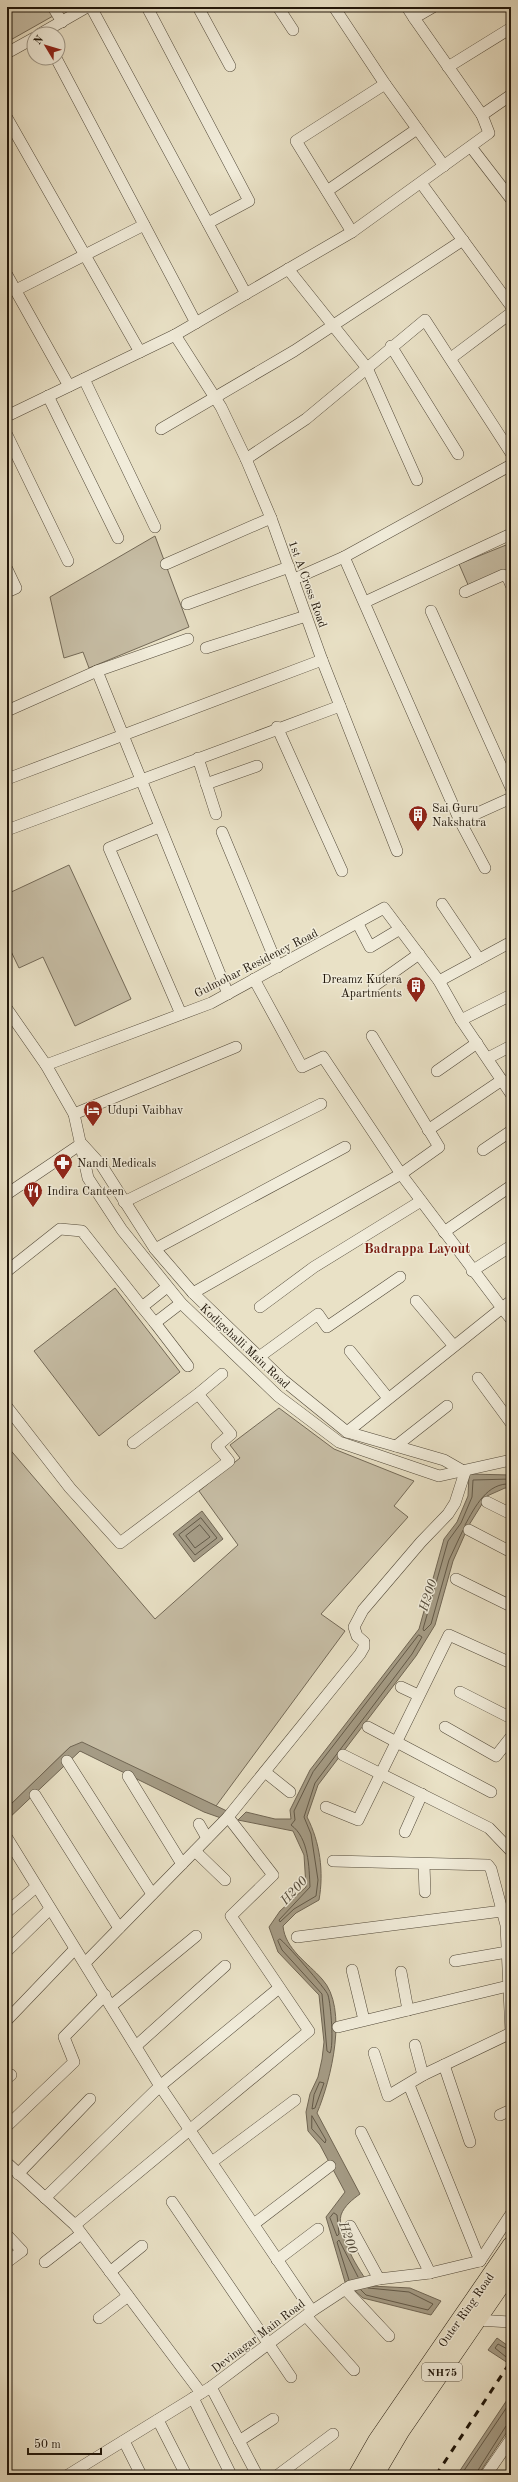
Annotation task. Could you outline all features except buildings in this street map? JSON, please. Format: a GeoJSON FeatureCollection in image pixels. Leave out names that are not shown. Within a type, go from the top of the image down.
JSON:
{"type":"FeatureCollection","features":[{"type":"Feature","properties":{"kind":"highway","name":"Outer Ring Road"},"geometry":{"type":"LineString","coordinates":[[357,2475],[377,2440],[511,2245]]}},
{"type":"Feature","properties":{"kind":"highway","name":"Outer Ring Road"},"geometry":{"type":"LineString","coordinates":[[375,2475],[401,2431],[511,2271]]}},
{"type":"Feature","properties":{"kind":"street"},"geometry":{"type":"LineString","coordinates":[[53,7],[62,22]]}},
{"type":"Feature","properties":{"kind":"street"},"geometry":{"type":"LineString","coordinates":[[55,26],[87,7]]}},
{"type":"Feature","properties":{"kind":"street"},"geometry":{"type":"LineString","coordinates":[[91,7],[246,294]]}},
{"type":"Feature","properties":{"kind":"street"},"geometry":{"type":"LineString","coordinates":[[147,7],[249,201],[208,223]]}},
{"type":"Feature","properties":{"kind":"street"},"geometry":{"type":"LineString","coordinates":[[198,7],[230,66]]}},
{"type":"Feature","properties":{"kind":"street"},"geometry":{"type":"LineString","coordinates":[[278,7],[293,30]]}},
{"type":"Feature","properties":{"kind":"street"},"geometry":{"type":"LineString","coordinates":[[334,7],[385,84],[444,166]]}},
{"type":"Feature","properties":{"kind":"street"},"geometry":{"type":"LineString","coordinates":[[7,416],[175,335],[352,232],[489,133],[482,115],[407,7]]}},
{"type":"Feature","properties":{"kind":"street"},"geometry":{"type":"LineString","coordinates":[[414,18],[433,7]]}},
{"type":"Feature","properties":{"kind":"street"},"geometry":{"type":"LineString","coordinates":[[448,67],[511,28]]}},
{"type":"Feature","properties":{"kind":"street"},"geometry":{"type":"LineString","coordinates":[[7,53],[26,43]]}},
{"type":"Feature","properties":{"kind":"street"},"geometry":{"type":"LineString","coordinates":[[60,66],[196,323]]}},
{"type":"Feature","properties":{"kind":"street"},"geometry":{"type":"LineString","coordinates":[[352,232],[296,141],[385,84]]}},
{"type":"Feature","properties":{"kind":"street"},"geometry":{"type":"LineString","coordinates":[[482,115],[510,99]]}},
{"type":"Feature","properties":{"kind":"street"},"geometry":{"type":"LineString","coordinates":[[7,118],[140,352]]}},
{"type":"Feature","properties":{"kind":"street"},"geometry":{"type":"LineString","coordinates":[[327,191],[417,129]]}},
{"type":"Feature","properties":{"kind":"street"},"geometry":{"type":"LineString","coordinates":[[471,147],[511,199]]}},
{"type":"Feature","properties":{"kind":"street"},"geometry":{"type":"LineString","coordinates":[[421,183],[511,306]]}},
{"type":"Feature","properties":{"kind":"street"},"geometry":{"type":"LineString","coordinates":[[16,290],[144,225]]}},
{"type":"Feature","properties":{"kind":"street"},"geometry":{"type":"LineString","coordinates":[[161,429],[216,398],[463,240]]}},
{"type":"Feature","properties":{"kind":"street"},"geometry":{"type":"LineString","coordinates":[[288,269],[331,325],[367,368],[417,480]]}},
{"type":"Feature","properties":{"kind":"street"},"geometry":{"type":"LineString","coordinates":[[7,274],[69,386]]}},
{"type":"Feature","properties":{"kind":"street"},"geometry":{"type":"LineString","coordinates":[[451,358],[511,313]]}},
{"type":"Feature","properties":{"kind":"street"},"geometry":{"type":"LineString","coordinates":[[246,459],[306,419],[425,320],[511,453]]}},
{"type":"Feature","properties":{"kind":"street","name":"1st A Cross Road"},"geometry":{"type":"LineString","coordinates":[[175,335],[216,398],[246,459],[294,579],[322,660],[397,851]]}},
{"type":"Feature","properties":{"kind":"street"},"geometry":{"type":"LineString","coordinates":[[392,346],[458,454]]}},
{"type":"Feature","properties":{"kind":"street"},"geometry":{"type":"LineString","coordinates":[[84,379],[155,526]]}},
{"type":"Feature","properties":{"kind":"street"},"geometry":{"type":"LineString","coordinates":[[48,396],[118,538]]}},
{"type":"Feature","properties":{"kind":"street"},"geometry":{"type":"LineString","coordinates":[[7,435],[68,562]]}},
{"type":"Feature","properties":{"kind":"street"},"geometry":{"type":"LineString","coordinates":[[294,579],[344,557],[511,465]]}},
{"type":"Feature","properties":{"kind":"street"},"geometry":{"type":"LineString","coordinates":[[166,564],[270,518]]}},
{"type":"Feature","properties":{"kind":"street"},"geometry":{"type":"LineString","coordinates":[[365,602],[511,534]]}},
{"type":"Feature","properties":{"kind":"street"},"geometry":{"type":"LineString","coordinates":[[344,557],[460,821],[485,868]]}},
{"type":"Feature","properties":{"kind":"street"},"geometry":{"type":"LineString","coordinates":[[187,604],[289,567]]}},
{"type":"Feature","properties":{"kind":"street"},"geometry":{"type":"LineString","coordinates":[[7,569],[16,588],[7,592]]}},
{"type":"Feature","properties":{"kind":"street"},"geometry":{"type":"LineString","coordinates":[[465,592],[503,575],[508,578],[511,585]]}},
{"type":"Feature","properties":{"kind":"street"},"geometry":{"type":"LineString","coordinates":[[431,611],[511,788]]}},
{"type":"Feature","properties":{"kind":"street"},"geometry":{"type":"LineString","coordinates":[[206,648],[306,616]]}},
{"type":"Feature","properties":{"kind":"street"},"geometry":{"type":"LineString","coordinates":[[7,712],[97,672],[188,640]]}},
{"type":"Feature","properties":{"kind":"street"},"geometry":{"type":"LineString","coordinates":[[7,779],[122,737],[322,660]]}},
{"type":"Feature","properties":{"kind":"street"},"geometry":{"type":"LineString","coordinates":[[97,672],[122,737],[228,994]]}},
{"type":"Feature","properties":{"kind":"street"},"geometry":{"type":"LineString","coordinates":[[7,830],[277,728],[340,706]]}},
{"type":"Feature","properties":{"kind":"street"},"geometry":{"type":"LineString","coordinates":[[277,728],[342,871]]}},
{"type":"Feature","properties":{"kind":"street"},"geometry":{"type":"LineString","coordinates":[[198,758],[216,814]]}},
{"type":"Feature","properties":{"kind":"street"},"geometry":{"type":"LineString","coordinates":[[206,784],[257,766]]}},
{"type":"Feature","properties":{"kind":"street"},"geometry":{"type":"LineString","coordinates":[[460,821],[511,798]]}},
{"type":"Feature","properties":{"kind":"street"},"geometry":{"type":"LineString","coordinates":[[159,827],[109,848],[181,1014]]}},
{"type":"Feature","properties":{"kind":"street"},"geometry":{"type":"LineString","coordinates":[[222,832],[278,967]]}},
{"type":"Feature","properties":{"kind":"street"},"geometry":{"type":"LineString","coordinates":[[442,904],[479,959]]}},
{"type":"Feature","properties":{"kind":"street","name":"Gulmohar Residency Road"},"geometry":{"type":"LineString","coordinates":[[46,1065],[181,1014],[228,994],[358,924],[384,908],[400,929]]}},
{"type":"Feature","properties":{"kind":"street"},"geometry":{"type":"LineString","coordinates":[[358,924],[370,947],[400,929],[439,981],[461,1020],[511,1094]]}},
{"type":"Feature","properties":{"kind":"street"},"geometry":{"type":"LineString","coordinates":[[439,981],[511,942]]}},
{"type":"Feature","properties":{"kind":"street"},"geometry":{"type":"LineString","coordinates":[[374,986],[419,954]]}},
{"type":"Feature","properties":{"kind":"street"},"geometry":{"type":"LineString","coordinates":[[254,979],[302,1067],[323,1057],[401,1174],[472,1271],[506,1304],[511,1319]]}},
{"type":"Feature","properties":{"kind":"street"},"geometry":{"type":"LineString","coordinates":[[461,1020],[511,995]]}},
{"type":"Feature","properties":{"kind":"street","name":"Kodigehalli Main Road"},"geometry":{"type":"LineString","coordinates":[[7,1009],[46,1065],[74,1114],[88,1178],[122,1230],[181,1303],[278,1396],[339,1442],[439,1476],[465,1472],[511,1460]]}},
{"type":"Feature","properties":{"kind":"street"},"geometry":{"type":"LineString","coordinates":[[193,1293],[401,1174],[439,1147],[372,1036]]}},
{"type":"Feature","properties":{"kind":"street"},"geometry":{"type":"LineString","coordinates":[[437,1072],[477,1043]]}},
{"type":"Feature","properties":{"kind":"street"},"geometry":{"type":"LineString","coordinates":[[488,1058],[511,1046]]}},
{"type":"Feature","properties":{"kind":"street"},"geometry":{"type":"LineString","coordinates":[[74,1114],[236,1047]]}},
{"type":"Feature","properties":{"kind":"street"},"geometry":{"type":"LineString","coordinates":[[428,1130],[502,1080]]}},
{"type":"Feature","properties":{"kind":"street"},"geometry":{"type":"LineString","coordinates":[[124,1202],[320,1104]]}},
{"type":"Feature","properties":{"kind":"street"},"geometry":{"type":"LineString","coordinates":[[483,1150],[511,1131]]}},
{"type":"Feature","properties":{"kind":"street"},"geometry":{"type":"LineString","coordinates":[[8,1191],[81,1144]]}},
{"type":"Feature","properties":{"kind":"street","name":"Kodigehalli Main Road"},"geometry":{"type":"LineString","coordinates":[[81,1144],[102,1166],[155,1249],[193,1293],[269,1367],[315,1407],[347,1432],[444,1460],[465,1472]]}},
{"type":"Feature","properties":{"kind":"street"},"geometry":{"type":"LineString","coordinates":[[155,1249],[345,1147]]}},
{"type":"Feature","properties":{"kind":"street"},"geometry":{"type":"LineString","coordinates":[[444,1232],[511,1186]]}},
{"type":"Feature","properties":{"kind":"street"},"geometry":{"type":"LineString","coordinates":[[260,1307],[314,1267],[421,1201]]}},
{"type":"Feature","properties":{"kind":"street"},"geometry":{"type":"LineString","coordinates":[[7,1271],[60,1229],[82,1231],[188,1366]]}},
{"type":"Feature","properties":{"kind":"street"},"geometry":{"type":"LineString","coordinates":[[472,1271],[511,1246]]}},
{"type":"Feature","properties":{"kind":"street"},"geometry":{"type":"LineString","coordinates":[[259,1357],[318,1314],[327,1327],[400,1277]]}},
{"type":"Feature","properties":{"kind":"street"},"geometry":{"type":"LineString","coordinates":[[142,1306],[167,1287]]}},
{"type":"Feature","properties":{"kind":"street"},"geometry":{"type":"LineString","coordinates":[[416,1301],[453,1345]]}},
{"type":"Feature","properties":{"kind":"street"},"geometry":{"type":"LineString","coordinates":[[155,1323],[181,1303]]}},
{"type":"Feature","properties":{"kind":"street"},"geometry":{"type":"LineString","coordinates":[[347,1432],[453,1345],[506,1304]]}},
{"type":"Feature","properties":{"kind":"street"},"geometry":{"type":"LineString","coordinates":[[350,1352],[388,1398]]}},
{"type":"Feature","properties":{"kind":"street"},"geometry":{"type":"LineString","coordinates":[[257,1377],[269,1367]]}},
{"type":"Feature","properties":{"kind":"street"},"geometry":{"type":"LineString","coordinates":[[133,1443],[222,1374]]}},
{"type":"Feature","properties":{"kind":"street"},"geometry":{"type":"LineString","coordinates":[[478,1378],[511,1423]]}},
{"type":"Feature","properties":{"kind":"street"},"geometry":{"type":"LineString","coordinates":[[7,1407],[70,1488],[120,1543],[230,1461],[217,1446],[231,1434],[198,1394]]}},
{"type":"Feature","properties":{"kind":"street"},"geometry":{"type":"LineString","coordinates":[[396,1446],[447,1406]]}},
{"type":"Feature","properties":{"kind":"street"},"geometry":{"type":"LineString","coordinates":[[85,1963],[228,1817],[360,1654],[364,1647],[364,1642],[357,1636],[354,1627],[363,1610],[421,1542],[448,1514],[455,1503],[465,1472]]}},
{"type":"Feature","properties":{"kind":"street"},"geometry":{"type":"LineString","coordinates":[[487,1502],[511,1514]]}},
{"type":"Feature","properties":{"kind":"street"},"geometry":{"type":"LineString","coordinates":[[469,1530],[511,1552]]}},
{"type":"Feature","properties":{"kind":"street"},"geometry":{"type":"LineString","coordinates":[[456,1579],[511,1606]]}},
{"type":"Feature","properties":{"kind":"street"},"geometry":{"type":"LineString","coordinates":[[326,1807],[358,1820],[418,1695],[449,1635],[511,1663]]}},
{"type":"Feature","properties":{"kind":"street"},"geometry":{"type":"LineString","coordinates":[[401,1688],[418,1695]]}},
{"type":"Feature","properties":{"kind":"street"},"geometry":{"type":"LineString","coordinates":[[460,1692],[511,1718]]}},
{"type":"Feature","properties":{"kind":"street"},"geometry":{"type":"LineString","coordinates":[[368,1727],[396,1740],[491,1792]]}},
{"type":"Feature","properties":{"kind":"street"},"geometry":{"type":"LineString","coordinates":[[445,1727],[496,1756],[511,1737]]}},
{"type":"Feature","properties":{"kind":"street"},"geometry":{"type":"LineString","coordinates":[[343,1755],[489,1828],[511,1851]]}},
{"type":"Feature","properties":{"kind":"street"},"geometry":{"type":"LineString","coordinates":[[67,1761],[152,1894]]}},
{"type":"Feature","properties":{"kind":"street"},"geometry":{"type":"LineString","coordinates":[[265,1772],[290,1792]]}},
{"type":"Feature","properties":{"kind":"street"},"geometry":{"type":"LineString","coordinates":[[128,1776],[182,1864]]}},
{"type":"Feature","properties":{"kind":"street"},"geometry":{"type":"LineString","coordinates":[[405,1832],[422,1794]]}},
{"type":"Feature","properties":{"kind":"street"},"geometry":{"type":"LineString","coordinates":[[35,1795],[119,1928]]}},
{"type":"Feature","properties":{"kind":"street"},"geometry":{"type":"LineString","coordinates":[[45,2262],[78,2229],[189,2128],[309,2031],[231,1916],[273,1875],[228,1817]]}},
{"type":"Feature","properties":{"kind":"street"},"geometry":{"type":"LineString","coordinates":[[199,1824],[208,1838]]}},
{"type":"Feature","properties":{"kind":"street"},"geometry":{"type":"LineString","coordinates":[[7,1838],[10,1850],[36,1887],[74,1950],[85,1963],[160,2086],[278,2260],[309,2313],[354,2370]]}},
{"type":"Feature","properties":{"kind":"street"},"geometry":{"type":"LineString","coordinates":[[195,1851],[225,1880]]}},
{"type":"Feature","properties":{"kind":"street"},"geometry":{"type":"LineString","coordinates":[[333,1861],[424,1865],[488,1865],[491,1869],[502,1912],[509,1926],[507,1952],[511,2033],[423,2075],[388,2096],[374,2053]]}},
{"type":"Feature","properties":{"kind":"street"},"geometry":{"type":"LineString","coordinates":[[424,1865],[426,1892]]}},
{"type":"Feature","properties":{"kind":"street"},"geometry":{"type":"LineString","coordinates":[[7,1912],[36,1887]]}},
{"type":"Feature","properties":{"kind":"street"},"geometry":{"type":"LineString","coordinates":[[7,1951],[50,1909]]}},
{"type":"Feature","properties":{"kind":"street"},"geometry":{"type":"LineString","coordinates":[[297,1937],[502,1912]]}},
{"type":"Feature","properties":{"kind":"street"},"geometry":{"type":"LineString","coordinates":[[111,2006],[196,1936]]}},
{"type":"Feature","properties":{"kind":"street"},"geometry":{"type":"LineString","coordinates":[[7,2020],[74,1950]]}},
{"type":"Feature","properties":{"kind":"street"},"geometry":{"type":"LineString","coordinates":[[455,1961],[507,1952]]}},
{"type":"Feature","properties":{"kind":"street"},"geometry":{"type":"LineString","coordinates":[[136,2046],[225,1966]]}},
{"type":"Feature","properties":{"kind":"street"},"geometry":{"type":"LineString","coordinates":[[352,1970],[364,2020]]}},
{"type":"Feature","properties":{"kind":"street"},"geometry":{"type":"LineString","coordinates":[[400,1972],[408,2010]]}},
{"type":"Feature","properties":{"kind":"street"},"geometry":{"type":"LineString","coordinates":[[338,2027],[508,1986]]}},
{"type":"Feature","properties":{"kind":"street"},"geometry":{"type":"LineString","coordinates":[[45,2198],[160,2086],[279,1988]]}},
{"type":"Feature","properties":{"kind":"street"},"geometry":{"type":"LineString","coordinates":[[7,2126],[74,2062],[64,2037],[104,1995]]}},
{"type":"Feature","properties":{"kind":"street"},"geometry":{"type":"LineString","coordinates":[[415,2045],[423,2075]]}},
{"type":"Feature","properties":{"kind":"street"},"geometry":{"type":"LineString","coordinates":[[444,2065],[470,2142]]}},
{"type":"Feature","properties":{"kind":"street"},"geometry":{"type":"LineString","coordinates":[[409,2084],[480,2261]]}},
{"type":"Feature","properties":{"kind":"street"},"geometry":{"type":"LineString","coordinates":[[18,2174],[90,2099]]}},
{"type":"Feature","properties":{"kind":"street"},"geometry":{"type":"LineString","coordinates":[[212,2162],[295,2100]]}},
{"type":"Feature","properties":{"kind":"street"},"geometry":{"type":"LineString","coordinates":[[500,2115],[511,2110]]}},
{"type":"Feature","properties":{"kind":"street"},"geometry":{"type":"LineString","coordinates":[[361,2132],[430,2273]]}},
{"type":"Feature","properties":{"kind":"street"},"geometry":{"type":"LineString","coordinates":[[7,2163],[78,2229],[239,2441],[257,2475]]}},
{"type":"Feature","properties":{"kind":"street"},"geometry":{"type":"LineString","coordinates":[[254,2224],[330,2166]]}},
{"type":"Feature","properties":{"kind":"street"},"geometry":{"type":"LineString","coordinates":[[172,2202],[291,2377]]}},
{"type":"Feature","properties":{"kind":"street"},"geometry":{"type":"LineString","coordinates":[[480,2261],[511,2214]]}},
{"type":"Feature","properties":{"kind":"street"},"geometry":{"type":"LineString","coordinates":[[350,2226],[374,2280]]}},
{"type":"Feature","properties":{"kind":"street"},"geometry":{"type":"LineString","coordinates":[[278,2260],[318,2229]]}},
{"type":"Feature","properties":{"kind":"street"},"geometry":{"type":"LineString","coordinates":[[7,2235],[22,2251],[7,2262]]}},
{"type":"Feature","properties":{"kind":"street"},"geometry":{"type":"LineString","coordinates":[[110,2272],[142,2246]]}},
{"type":"Feature","properties":{"kind":"street","name":"Devinagar Main Road"},"geometry":{"type":"LineString","coordinates":[[68,2475],[202,2393],[309,2313],[347,2287],[374,2280],[430,2273],[480,2261]]}},
{"type":"Feature","properties":{"kind":"street"},"geometry":{"type":"LineString","coordinates":[[347,2287],[389,2336]]}},
{"type":"Feature","properties":{"kind":"street"},"geometry":{"type":"LineString","coordinates":[[99,2318],[128,2296]]}},
{"type":"Feature","properties":{"kind":"street"},"geometry":{"type":"LineString","coordinates":[[478,2320],[511,2322]]}},
{"type":"Feature","properties":{"kind":"street"},"geometry":{"type":"LineString","coordinates":[[202,2393],[231,2475]]}},
{"type":"Feature","properties":{"kind":"street"},"geometry":{"type":"LineString","coordinates":[[239,2441],[273,2419]]}},
{"type":"Feature","properties":{"kind":"street"},"geometry":{"type":"LineString","coordinates":[[158,2420],[186,2475]]}},
{"type":"Feature","properties":{"kind":"street"},"geometry":{"type":"LineString","coordinates":[[278,2475],[333,2434]]}},
{"type":"Feature","properties":{"kind":"street"},"geometry":{"type":"LineString","coordinates":[[486,2475],[511,2439]]}},
{"type":"Feature","properties":{"kind":"street"},"geometry":{"type":"LineString","coordinates":[[124,2441],[141,2475]]}},
{"type":"Feature","properties":{"kind":"shaded area"},"geometry":{"type":"Polygon","coordinates":[[[7,7],[47,7],[53,16],[35,26],[26,26],[26,31],[7,42],[7,7]]]}},
{"type":"Feature","properties":{"kind":"shaded area"},"geometry":{"type":"Polygon","coordinates":[[[155,536],[189,627],[89,668],[83,652],[64,658],[50,597],[155,536]]]}},
{"type":"Feature","properties":{"kind":"shaded area"},"geometry":{"type":"Polygon","coordinates":[[[511,543],[511,569],[469,587],[459,564],[511,543]]]}},
{"type":"Feature","properties":{"kind":"shaded area"},"geometry":{"type":"Polygon","coordinates":[[[69,865],[131,999],[75,1026],[43,957],[19,968],[7,943],[7,894],[69,865]]]}},
{"type":"Feature","properties":{"kind":"shaded area"},"geometry":{"type":"Polygon","coordinates":[[[115,1288],[180,1372],[99,1436],[34,1351],[115,1288]]]}},
{"type":"Feature","properties":{"kind":"shaded area"},"geometry":{"type":"Polygon","coordinates":[[[279,1408],[334,1449],[414,1481],[394,1506],[408,1517],[321,1614],[345,1631],[216,1806],[156,1779],[70,1747],[7,1808],[7,1446],[155,1619],[238,1545],[199,1491],[240,1458],[230,1445],[279,1408]]]}},
{"type":"Feature","properties":{"kind":"water"},"geometry":{"type":"Polygon","coordinates":[[[469,1474],[511,1475],[511,1488],[505,1488],[487,1496],[469,1525],[453,1561],[435,1625],[416,1656],[318,1785],[307,1817],[315,1837],[320,1857],[321,1879],[319,1900],[296,1913],[283,1926],[288,1942],[293,1949],[322,1979],[330,1992],[335,2008],[335,2044],[332,2064],[317,2113],[360,2194],[346,2206],[341,2215],[340,2223],[345,2242],[355,2262],[371,2286],[410,2288],[441,2301],[431,2315],[363,2298],[345,2282],[326,2217],[345,2192],[320,2145],[308,2131],[306,2112],[310,2094],[318,2077],[324,2042],[319,1995],[278,1952],[269,1927],[280,1911],[306,1887],[304,1855],[293,1831],[238,1820],[246,1812],[275,1819],[291,1819],[290,1810],[310,1770],[419,1629],[444,1539],[457,1522],[468,1496],[469,1474]]]}},
{"type":"Feature","properties":{"kind":"water"},"geometry":{"type":"Polygon","coordinates":[[[202,1511],[223,1539],[194,1562],[173,1534],[202,1511]]]}},
{"type":"Feature","properties":{"kind":"water"},"geometry":{"type":"Polygon","coordinates":[[[82,1742],[229,1812],[221,1818],[204,1812],[80,1751],[7,1820],[7,1808],[70,1747],[82,1742]]]}},
{"type":"Feature","properties":{"kind":"water"},"geometry":{"type":"Polygon","coordinates":[[[497,2338],[511,2348],[511,2365],[488,2350],[497,2338]]]}},
{"type":"Feature","properties":{"kind":"water"},"geometry":{"type":"Polygon","coordinates":[[[511,2394],[511,2426],[478,2475],[457,2475],[511,2394]]]}},
{"type":"Feature","properties":{"kind":"railway"},"geometry":{"type":"LineString","coordinates":[[436,2475],[511,2361]]}},
{"type":"Feature","properties":{"kind":"place","name":"Sai Guru Nakshatra"},"geometry":{"type":"Point","coordinates":[418,832]}},
{"type":"Feature","properties":{"kind":"place","name":"Dreamz Kutera Apartments"},"geometry":{"type":"Point","coordinates":[416,1003]}},
{"type":"Feature","properties":{"kind":"place","name":"Udupi Vaibhav"},"geometry":{"type":"Point","coordinates":[93,1127]}},
{"type":"Feature","properties":{"kind":"place","name":"Nandi Medicals"},"geometry":{"type":"Point","coordinates":[63,1180]}},
{"type":"Feature","properties":{"kind":"place","name":"Indira Canteen"},"geometry":{"type":"Point","coordinates":[33,1208]}},
{"type":"Feature","properties":{"kind":"district","name":"Badrappa Layout"},"geometry":{"type":"Point","coordinates":[417,1248]}},
{"type":"Feature","properties":{"kind":"water label","name":"H200"},"geometry":{"type":"Point","coordinates":[427,1595]}},
{"type":"Feature","properties":{"kind":"water label","name":"H200"},"geometry":{"type":"Point","coordinates":[293,1890]}},
{"type":"Feature","properties":{"kind":"water label","name":"H200"},"geometry":{"type":"Point","coordinates":[349,2237]}}]}
